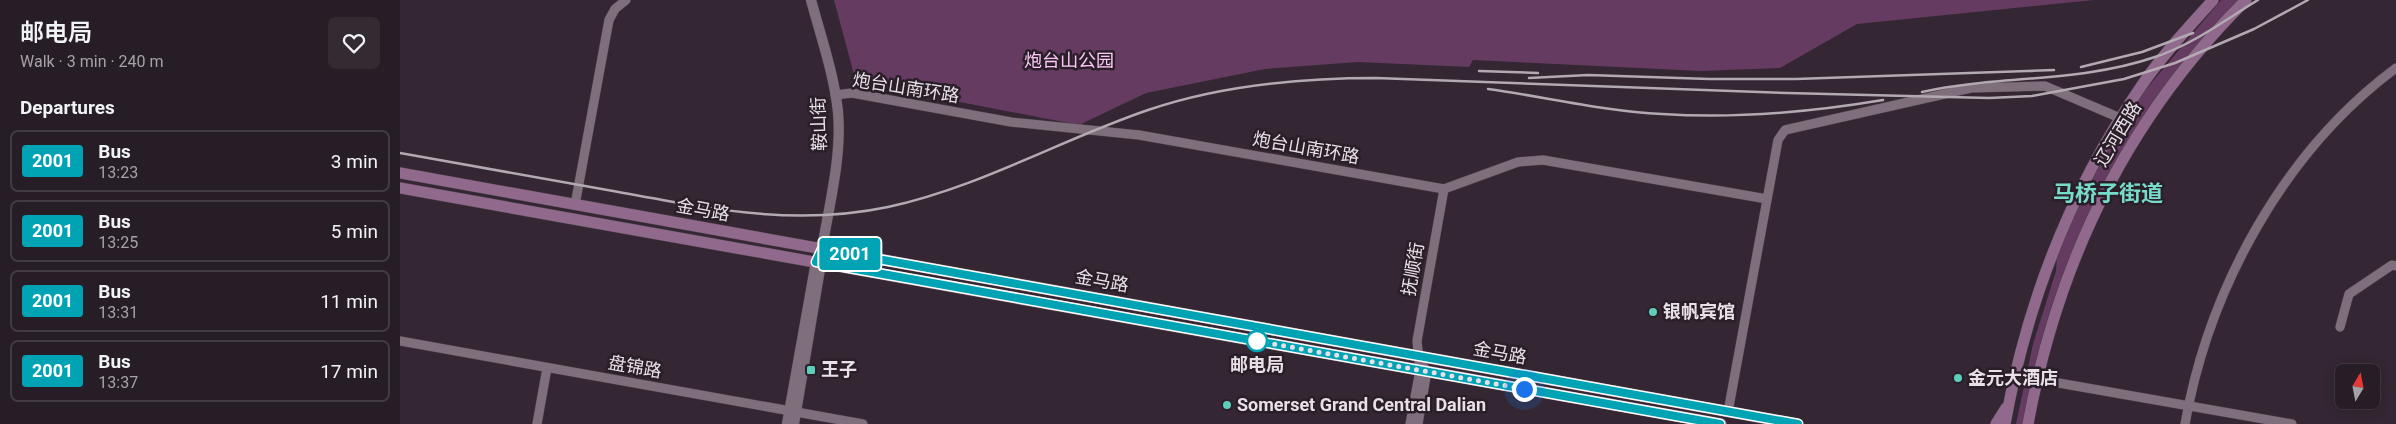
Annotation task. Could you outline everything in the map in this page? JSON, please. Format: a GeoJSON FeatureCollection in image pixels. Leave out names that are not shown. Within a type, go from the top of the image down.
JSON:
{"type":"FeatureCollection","features":[{"type":"Feature","properties":{"kind":"main road","name":"辽河西路"},"geometry":{"type":"LineString","coordinates":[[2005,424],[2024,339],[2061,227],[2097,157],[2120,118],[2155,67],[2213,0]]}},
{"type":"Feature","properties":{"kind":"main road","name":"辽河西路"},"geometry":{"type":"LineString","coordinates":[[2028,424],[2036,379],[2064,283],[2099,202],[2140,129],[2173,81],[2246,0]]}},
{"type":"Feature","properties":{"kind":"main road","name":"金马路"},"geometry":{"type":"LineString","coordinates":[[400,173],[1797,424]]}},
{"type":"Feature","properties":{"kind":"main road","name":"金马路"},"geometry":{"type":"LineString","coordinates":[[400,188],[1721,424]]}},
{"type":"Feature","properties":{"kind":"main road"},"geometry":{"type":"LineString","coordinates":[[1996,424],[2004,413],[2010,398]]}},
{"type":"Feature","properties":{"kind":"main road"},"geometry":{"type":"LineString","coordinates":[[2032,401],[2035,424]]}},
{"type":"Feature","properties":{"kind":"street"},"geometry":{"type":"LineString","coordinates":[[575,205],[609,20],[615,8],[626,0]]}},
{"type":"Feature","properties":{"kind":"street","name":"鞍山街"},"geometry":{"type":"LineString","coordinates":[[794,424],[793,412],[822,249],[837,148],[838,112],[833,78],[811,0]]}},
{"type":"Feature","properties":{"kind":"street"},"geometry":{"type":"LineString","coordinates":[[2186,424],[2203,350],[2222,300],[2245,250],[2274,199],[2300,163],[2345,112],[2396,68]]}},
{"type":"Feature","properties":{"kind":"street"},"geometry":{"type":"LineString","coordinates":[[1728,412],[1778,140],[1786,130],[1971,88],[2045,86],[2120,118]]}},
{"type":"Feature","properties":{"kind":"street","name":"炮台山南环路"},"geometry":{"type":"LineString","coordinates":[[835,95],[852,93],[1051,128],[1139,135],[1444,189]]}},
{"type":"Feature","properties":{"kind":"street"},"geometry":{"type":"LineString","coordinates":[[1444,189],[1518,162],[1543,160],[1767,199]]}},
{"type":"Feature","properties":{"kind":"street","name":"抚顺街"},"geometry":{"type":"LineString","coordinates":[[1418,424],[1423,371],[1418,356],[1417,342],[1444,189]]}},
{"type":"Feature","properties":{"kind":"street"},"geometry":{"type":"LineString","coordinates":[[2340,328],[2349,294],[2392,265],[2396,266]]}},
{"type":"Feature","properties":{"kind":"street","name":"盘锦路"},"geometry":{"type":"LineString","coordinates":[[400,342],[863,424]]}},
{"type":"Feature","properties":{"kind":"street"},"geometry":{"type":"LineString","coordinates":[[537,424],[547,368]]}},
{"type":"Feature","properties":{"kind":"street","name":"抚顺街"},"geometry":{"type":"LineString","coordinates":[[1410,424],[1423,371]]}},
{"type":"Feature","properties":{"kind":"street"},"geometry":{"type":"LineString","coordinates":[[2036,379],[2292,424]]}},
{"type":"Feature","properties":{"kind":"street","name":"鞍山街"},"geometry":{"type":"LineString","coordinates":[[787,424],[793,412]]}},
{"type":"Feature","properties":{"kind":"green space","name":"炮台山公园"},"geometry":{"type":"Polygon","coordinates":[[[834,0],[2094,0],[1857,24],[1780,68],[1701,71],[1473,60],[1469,67],[1358,62],[1265,69],[1146,93],[1079,125],[856,82],[834,0]]]}},
{"type":"Feature","properties":{"kind":"green space"},"geometry":{"type":"Polygon","coordinates":[[[2221,0],[2239,0],[2197,46],[2159,94],[2126,143],[2098,195],[2074,249],[2053,305],[2023,424],[2016,424],[2033,344],[2056,271],[2057,254],[2100,159],[2137,100],[2221,0]]]}},
{"type":"Feature","properties":{"kind":"railway"},"geometry":{"type":"LineString","coordinates":[[1922,92],[1980,83],[2068,75],[2126,65],[2155,57],[2182,46],[2258,0]]}},
{"type":"Feature","properties":{"kind":"railway"},"geometry":{"type":"LineString","coordinates":[[400,153],[716,209],[784,215],[853,213],[888,207],[955,188],[1148,110],[1176,101],[1232,89],[1318,79],[1376,78],[1787,93],[1989,98],[2032,96],[2124,79],[2175,63],[2254,29],[2308,0]]}},
{"type":"Feature","properties":{"kind":"railway"},"geometry":{"type":"LineString","coordinates":[[2081,67],[2142,52],[2193,33]]}},
{"type":"Feature","properties":{"kind":"railway"},"geometry":{"type":"LineString","coordinates":[[1529,78],[1588,75],[1709,79],[1796,79],[2054,70]]}},
{"type":"Feature","properties":{"kind":"railway"},"geometry":{"type":"LineString","coordinates":[[1479,71],[1538,73]]}},
{"type":"Feature","properties":{"kind":"railway"},"geometry":{"type":"LineString","coordinates":[[1488,89],[1618,110],[1717,116],[1828,108],[1883,100]]}},
{"type":"Feature","properties":{"kind":"bus line","name":"2001"},"geometry":{"type":"LineString","coordinates":[[1720,424],[816,262],[822,249],[1798,424]]}},
{"type":"Feature","properties":{"kind":"place","name":"银帆宾馆"},"geometry":{"type":"Point","coordinates":[1653,312]}},
{"type":"Feature","properties":{"kind":"place","name":"邮电局"},"geometry":{"type":"Point","coordinates":[1257,341]}},
{"type":"Feature","properties":{"kind":"place","name":"王子"},"geometry":{"type":"Point","coordinates":[811,370]}},
{"type":"Feature","properties":{"kind":"place","name":"金元大酒店"},"geometry":{"type":"Point","coordinates":[1958,378]}},
{"type":"Feature","properties":{"kind":"place","name":"Somerset Grand Central Dalian"},"geometry":{"type":"Point","coordinates":[1227,405]}},
{"type":"Feature","properties":{"kind":"district","name":"马桥子街道"},"geometry":{"type":"Point","coordinates":[2108,193]}},
{"type":"Feature","properties":{"kind":"route"},"geometry":{"type":"LineString","coordinates":[[1257,341],[1524,389]]}}]}
